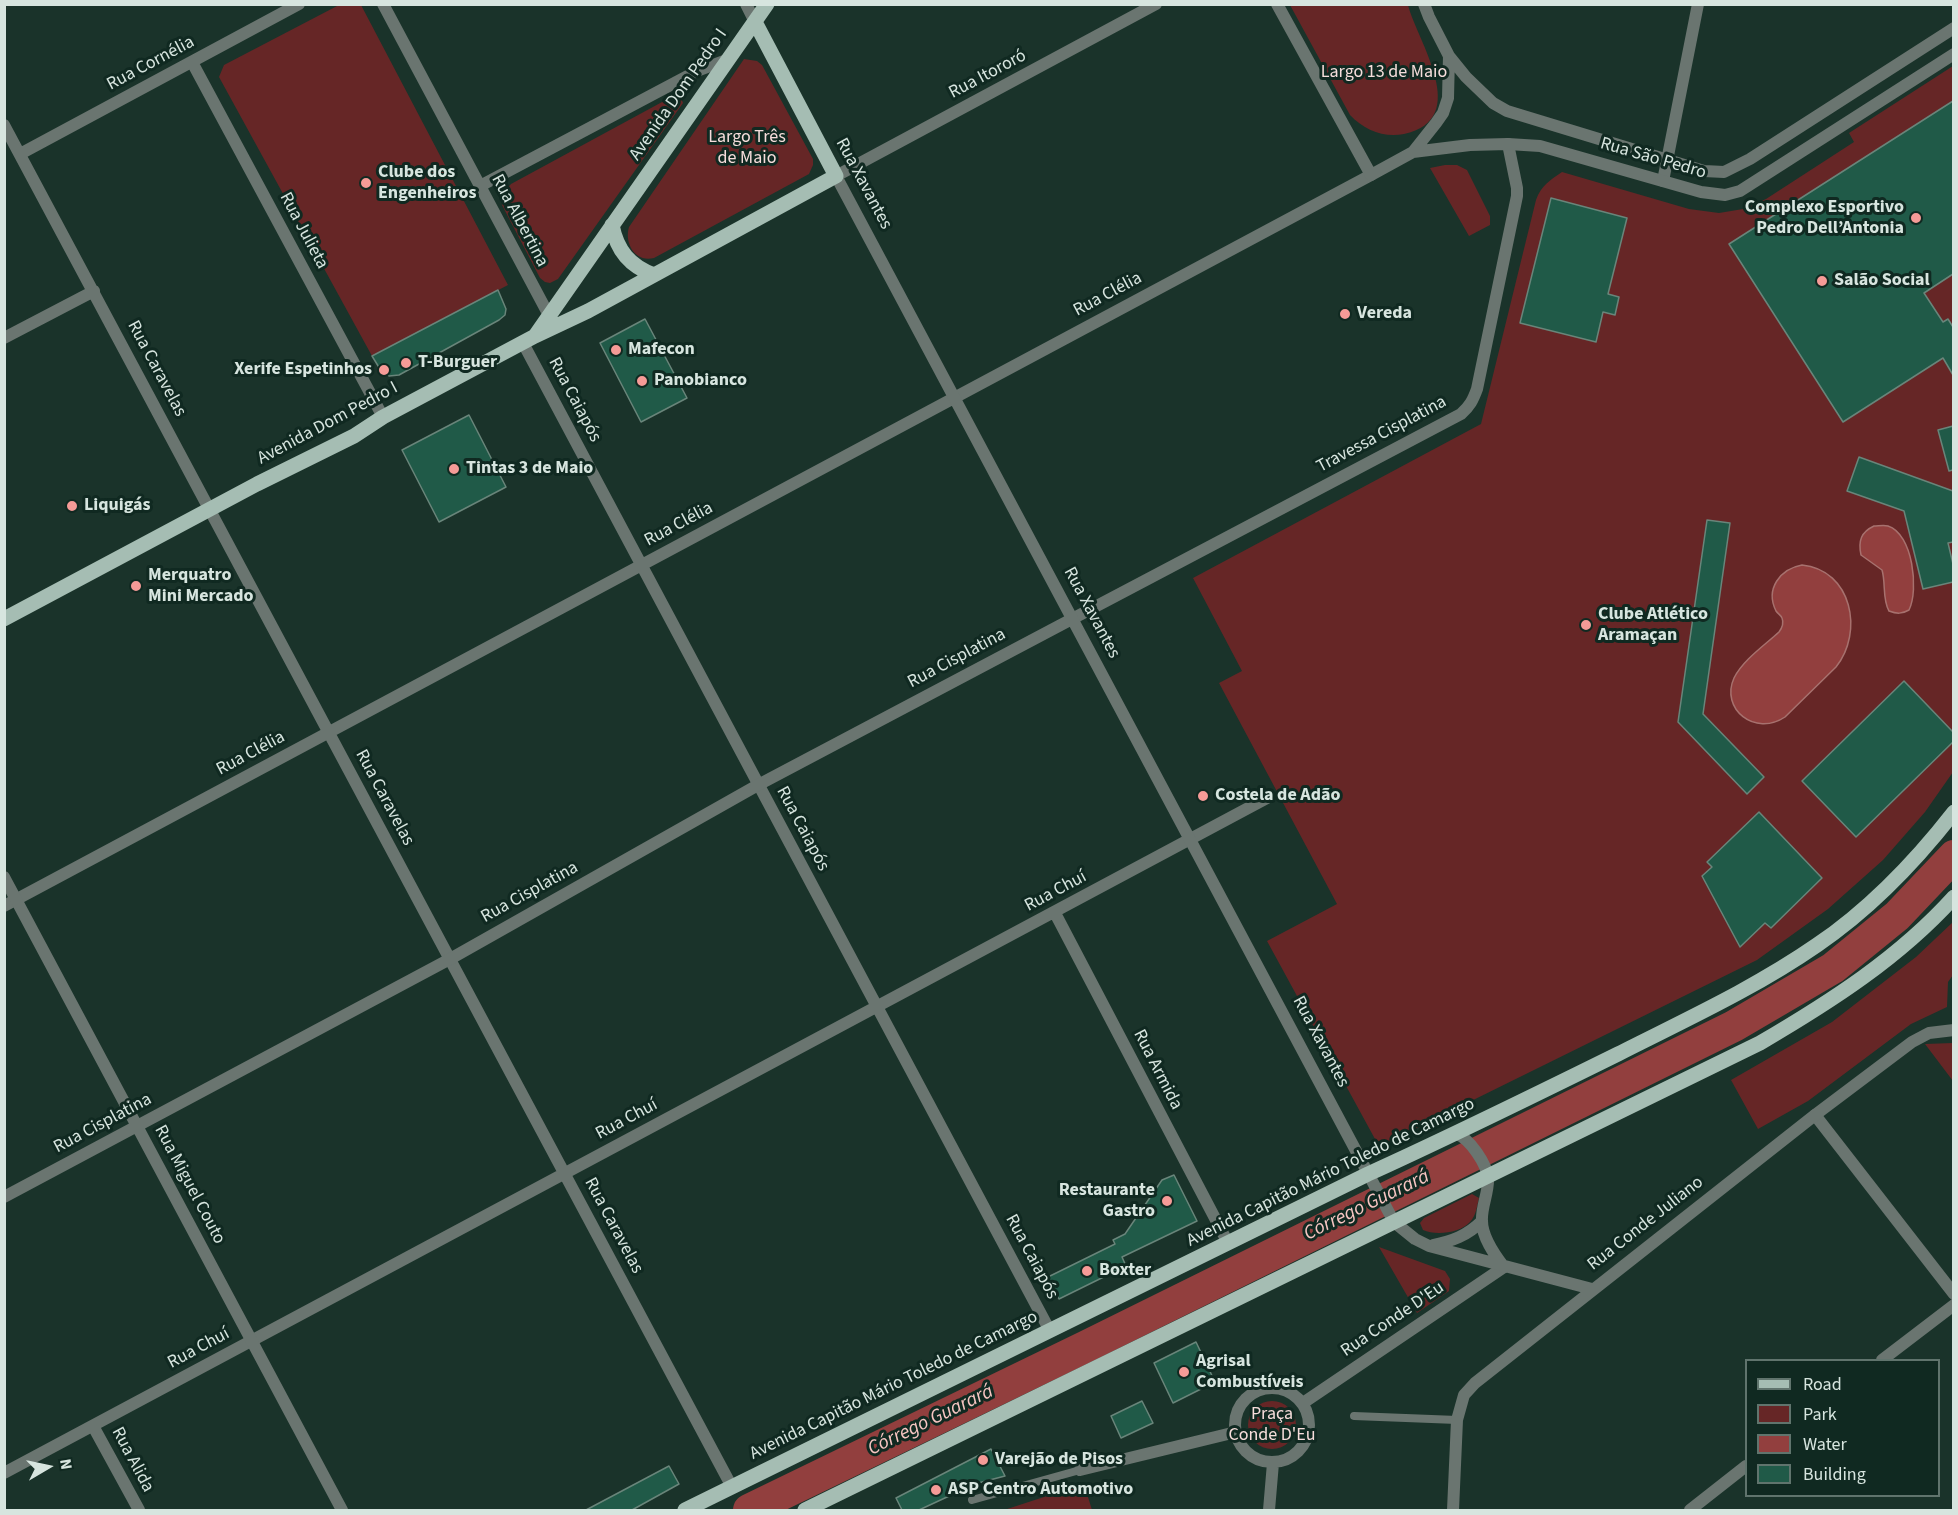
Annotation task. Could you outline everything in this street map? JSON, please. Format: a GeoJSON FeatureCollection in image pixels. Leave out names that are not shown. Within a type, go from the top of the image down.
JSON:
{"type":"FeatureCollection","features":[{"type":"Feature","properties":{"kind":"main road","name":"Avenida Dom Pedro I"},"geometry":{"type":"LineString","coordinates":[[4,619],[210,509],[354,436],[382,417],[529,340],[552,322],[612,225],[767,4]]}},
{"type":"Feature","properties":{"kind":"main road","name":"Rua Xavantes"},"geometry":{"type":"LineString","coordinates":[[755,22],[837,176]]}},
{"type":"Feature","properties":{"kind":"main road"},"geometry":{"type":"LineString","coordinates":[[552,322],[654,274],[837,176]]}},
{"type":"Feature","properties":{"kind":"main road"},"geometry":{"type":"LineString","coordinates":[[612,225],[614,239],[630,262],[641,270],[654,274]]}},
{"type":"Feature","properties":{"kind":"main road","name":"Avenida Capitão Mário Toledo de Camargo"},"geometry":{"type":"LineString","coordinates":[[685,1510],[1730,998],[1819,944],[1860,912],[1934,838],[1953,812]]}},
{"type":"Feature","properties":{"kind":"main road"},"geometry":{"type":"LineString","coordinates":[[805,1510],[1390,1216],[1760,1043],[1815,1011],[1867,975],[1906,944],[1953,897]]}},
{"type":"Feature","properties":{"kind":"street","name":"Rua Cornélia"},"geometry":{"type":"LineString","coordinates":[[20,154],[299,4]]}},
{"type":"Feature","properties":{"kind":"street","name":"Rua Albertina"},"geometry":{"type":"LineString","coordinates":[[383,4],[552,322]]}},
{"type":"Feature","properties":{"kind":"street"},"geometry":{"type":"LineString","coordinates":[[746,4],[755,22]]}},
{"type":"Feature","properties":{"kind":"street","name":"Rua Itororó"},"geometry":{"type":"LineString","coordinates":[[837,176],[1156,4]]}},
{"type":"Feature","properties":{"kind":"street"},"geometry":{"type":"LineString","coordinates":[[1277,4],[1371,175],[1413,152],[1443,113],[1449,90],[1449,56],[1424,4]]}},
{"type":"Feature","properties":{"kind":"street"},"geometry":{"type":"LineString","coordinates":[[1663,181],[1698,4]]}},
{"type":"Feature","properties":{"kind":"street","name":"Rua São Pedro"},"geometry":{"type":"LineString","coordinates":[[1449,56],[1482,94],[1507,111],[1667,161],[1712,172],[1731,169],[1953,28]]}},
{"type":"Feature","properties":{"kind":"street","name":"Rua São Pedro"},"geometry":{"type":"LineString","coordinates":[[1413,152],[1470,145],[1508,144],[1555,149],[1716,195],[1740,191],[1953,54]]}},
{"type":"Feature","properties":{"kind":"street"},"geometry":{"type":"LineString","coordinates":[[480,186],[697,71],[729,59]]}},
{"type":"Feature","properties":{"kind":"street","name":"Rua Julieta"},"geometry":{"type":"LineString","coordinates":[[192,62],[382,417]]}},
{"type":"Feature","properties":{"kind":"street","name":"Rua Caravelas"},"geometry":{"type":"LineString","coordinates":[[4,125],[732,1487]]}},
{"type":"Feature","properties":{"kind":"street","name":"Travessa Cisplatina"},"geometry":{"type":"LineString","coordinates":[[1072,619],[1461,414],[1468,408],[1477,389],[1517,196],[1508,144]]}},
{"type":"Feature","properties":{"kind":"street","name":"Rua Clélia"},"geometry":{"type":"LineString","coordinates":[[4,906],[1371,175]]}},
{"type":"Feature","properties":{"kind":"street","name":"Rua Xavantes"},"geometry":{"type":"LineString","coordinates":[[837,176],[1390,1216]]}},
{"type":"Feature","properties":{"kind":"street"},"geometry":{"type":"LineString","coordinates":[[4,338],[94,291]]}},
{"type":"Feature","properties":{"kind":"street","name":"Rua Caiapós"},"geometry":{"type":"LineString","coordinates":[[529,340],[642,565],[1050,1331]]}},
{"type":"Feature","properties":{"kind":"street","name":"Rua Cisplatina"},"geometry":{"type":"LineString","coordinates":[[4,1197],[450,958],[758,785],[1072,619]]}},
{"type":"Feature","properties":{"kind":"street","name":"Rua Chuí"},"geometry":{"type":"LineString","coordinates":[[4,1473],[1267,798]]}},
{"type":"Feature","properties":{"kind":"street","name":"Rua Miguel Couto"},"geometry":{"type":"LineString","coordinates":[[4,878],[342,1510]]}},
{"type":"Feature","properties":{"kind":"street","name":"Rua Armida"},"geometry":{"type":"LineString","coordinates":[[1055,913],[1228,1244]]}},
{"type":"Feature","properties":{"kind":"street","name":"Rua Conde Juliano"},"geometry":{"type":"LineString","coordinates":[[1453,1510],[1457,1420],[1464,1395],[1475,1383],[1592,1289],[1912,1042],[1929,1033],[1953,1030]]}},
{"type":"Feature","properties":{"kind":"street"},"geometry":{"type":"LineString","coordinates":[[1815,1115],[1953,1294]]}},
{"type":"Feature","properties":{"kind":"street"},"geometry":{"type":"LineString","coordinates":[[1456,1134],[1472,1144],[1486,1172],[1482,1221],[1490,1246],[1504,1267]]}},
{"type":"Feature","properties":{"kind":"street"},"geometry":{"type":"LineString","coordinates":[[1390,1216],[1415,1239],[1430,1246],[1592,1289]]}},
{"type":"Feature","properties":{"kind":"street"},"geometry":{"type":"LineString","coordinates":[[1430,1246],[1462,1237],[1472,1232],[1482,1221]]}},
{"type":"Feature","properties":{"kind":"street","name":"Rua Conde D'Eu"},"geometry":{"type":"LineString","coordinates":[[1303,1403],[1504,1267]]}},
{"type":"Feature","properties":{"kind":"street"},"geometry":{"type":"LineString","coordinates":[[1883,1359],[1953,1305]]}},
{"type":"Feature","properties":{"kind":"street"},"geometry":{"type":"LineString","coordinates":[[1277,1388],[1287,1390],[1303,1403],[1310,1420],[1310,1429],[1303,1446],[1290,1458],[1273,1462],[1262,1461],[1245,1450],[1236,1432],[1237,1412],[1242,1403],[1258,1390],[1277,1388]]}},
{"type":"Feature","properties":{"kind":"street","name":"Rua Alida"},"geometry":{"type":"LineString","coordinates":[[93,1426],[139,1510]]}},
{"type":"Feature","properties":{"kind":"street"},"geometry":{"type":"LineString","coordinates":[[1080,1470],[1236,1432]]}},
{"type":"Feature","properties":{"kind":"street"},"geometry":{"type":"LineString","coordinates":[[1269,1510],[1273,1462]]}},
{"type":"Feature","properties":{"kind":"street"},"geometry":{"type":"LineString","coordinates":[[1690,1510],[1745,1467]]}},
{"type":"Feature","properties":{"kind":"lane"},"geometry":{"type":"LineString","coordinates":[[1354,1416],[1457,1420]]}},
{"type":"Feature","properties":{"kind":"lane"},"geometry":{"type":"LineString","coordinates":[[972,1500],[1080,1470]]}},
{"type":"Feature","properties":{"kind":"green space","name":"Clube dos Engenheiros"},"geometry":{"type":"Polygon","coordinates":[[[339,5],[361,5],[508,285],[372,356],[219,77],[224,65],[339,5]]]}},
{"type":"Feature","properties":{"kind":"green space","name":"Largo 13 de Maio"},"geometry":{"type":"Polygon","coordinates":[[[1290,5],[1408,5],[1435,77],[1438,96],[1435,113],[1424,126],[1404,134],[1389,135],[1368,129],[1350,115],[1290,5]]]}},
{"type":"Feature","properties":{"kind":"green space","name":"Largo Três de Maio"},"geometry":{"type":"Polygon","coordinates":[[[744,59],[757,61],[762,65],[813,159],[809,174],[654,258],[641,258],[636,255],[630,245],[629,227],[744,59]]]}},
{"type":"Feature","properties":{"kind":"green space","name":"Clube Atlético Aramaçan"},"geometry":{"type":"Polygon","coordinates":[[[1953,66],[1953,772],[1925,812],[1883,860],[1828,909],[1757,960],[1384,1144],[1375,1139],[1267,941],[1337,904],[1219,683],[1242,671],[1193,578],[1481,424],[1536,200],[1543,187],[1562,172],[1689,209],[1719,213],[1743,209],[1766,199],[1854,142],[1849,133],[1953,66]]]}},
{"type":"Feature","properties":{"kind":"green space","name":"Largo Três de Maio"},"geometry":{"type":"Polygon","coordinates":[[[675,95],[681,98],[683,103],[558,279],[550,283],[545,282],[540,278],[502,205],[503,193],[511,184],[675,95]]]}},
{"type":"Feature","properties":{"kind":"green space"},"geometry":{"type":"Polygon","coordinates":[[[1457,165],[1467,170],[1490,216],[1490,225],[1469,236],[1430,168],[1457,165]]]}},
{"type":"Feature","properties":{"kind":"green space"},"geometry":{"type":"Polygon","coordinates":[[[1953,922],[1953,975],[1948,982],[1947,1007],[1911,1024],[1808,1101],[1758,1129],[1731,1080],[1832,1022],[1916,957],[1953,922]]]}},
{"type":"Feature","properties":{"kind":"green space"},"geometry":{"type":"Polygon","coordinates":[[[1954,1043],[1953,1081],[1925,1044],[1954,1043]]]}},
{"type":"Feature","properties":{"kind":"green space"},"geometry":{"type":"Polygon","coordinates":[[[1472,1194],[1479,1198],[1474,1217],[1466,1226],[1448,1232],[1434,1233],[1423,1230],[1420,1223],[1424,1218],[1472,1194]]]}},
{"type":"Feature","properties":{"kind":"green space"},"geometry":{"type":"Polygon","coordinates":[[[1379,1247],[1445,1271],[1450,1279],[1449,1291],[1417,1313],[1379,1247]]]}},
{"type":"Feature","properties":{"kind":"green space","name":"Praça Conde D'Eu"},"geometry":{"type":"Polygon","coordinates":[[[1267,1401],[1277,1401],[1289,1408],[1296,1420],[1296,1430],[1289,1442],[1277,1449],[1267,1449],[1252,1438],[1248,1430],[1248,1420],[1259,1405],[1267,1401]]]}},
{"type":"Feature","properties":{"kind":"green space"},"geometry":{"type":"Polygon","coordinates":[[[1084,1484],[1092,1510],[1004,1510],[1084,1484]]]}},
{"type":"Feature","properties":{"kind":"water"},"geometry":{"type":"Polygon","coordinates":[[[1874,526],[1888,526],[1896,531],[1908,551],[1912,564],[1913,590],[1909,610],[1904,612],[1889,611],[1882,570],[1861,555],[1862,538],[1866,531],[1874,526]]]}},
{"type":"Feature","properties":{"kind":"water"},"geometry":{"type":"Polygon","coordinates":[[[1802,565],[1819,569],[1832,578],[1842,590],[1851,621],[1850,637],[1845,653],[1836,667],[1785,717],[1762,724],[1752,722],[1743,717],[1732,700],[1731,689],[1734,678],[1749,659],[1780,630],[1783,620],[1773,603],[1774,588],[1777,581],[1787,571],[1802,565]]]}},
{"type":"Feature","properties":{"kind":"building"},"geometry":{"type":"Polygon","coordinates":[[[1953,101],[1953,274],[1924,293],[1943,322],[1948,319],[1953,327],[1953,375],[1943,358],[1843,422],[1729,244],[1953,101]]]}},
{"type":"Feature","properties":{"kind":"building"},"geometry":{"type":"Polygon","coordinates":[[[1551,198],[1627,218],[1608,294],[1619,297],[1615,315],[1603,312],[1596,342],[1520,323],[1551,198]]]}},
{"type":"Feature","properties":{"kind":"building"},"geometry":{"type":"Polygon","coordinates":[[[498,290],[506,309],[505,315],[399,375],[389,376],[380,369],[372,356],[498,290]]]}},
{"type":"Feature","properties":{"kind":"building"},"geometry":{"type":"Polygon","coordinates":[[[645,319],[687,398],[641,422],[600,343],[645,319]]]}},
{"type":"Feature","properties":{"kind":"building","name":"Tintas 3 de Maio"},"geometry":{"type":"Polygon","coordinates":[[[469,415],[506,487],[439,522],[402,450],[469,415]]]}},
{"type":"Feature","properties":{"kind":"building"},"geometry":{"type":"Polygon","coordinates":[[[1953,426],[1953,470],[1949,471],[1938,430],[1953,426]]]}},
{"type":"Feature","properties":{"kind":"building"},"geometry":{"type":"Polygon","coordinates":[[[1859,457],[1953,491],[1953,542],[1948,543],[1953,564],[1953,582],[1923,589],[1904,511],[1847,491],[1859,457]]]}},
{"type":"Feature","properties":{"kind":"building"},"geometry":{"type":"Polygon","coordinates":[[[1707,520],[1730,523],[1703,714],[1764,777],[1747,794],[1678,722],[1707,520]]]}},
{"type":"Feature","properties":{"kind":"building"},"geometry":{"type":"Polygon","coordinates":[[[1904,681],[1953,732],[1953,742],[1856,837],[1802,781],[1904,681]]]}},
{"type":"Feature","properties":{"kind":"building"},"geometry":{"type":"Polygon","coordinates":[[[1759,812],[1822,878],[1771,928],[1765,923],[1740,947],[1702,876],[1712,867],[1707,862],[1759,812]]]}},
{"type":"Feature","properties":{"kind":"building","name":"Restaurante Gastro"},"geometry":{"type":"Polygon","coordinates":[[[1174,1175],[1197,1221],[1122,1257],[1126,1266],[1059,1299],[1048,1277],[1115,1244],[1113,1240],[1125,1234],[1162,1180],[1174,1175]]]}},
{"type":"Feature","properties":{"kind":"building","name":"Agrisal Combustíveis"},"geometry":{"type":"Polygon","coordinates":[[[1196,1342],[1215,1382],[1173,1403],[1154,1363],[1196,1342]]]}},
{"type":"Feature","properties":{"kind":"building"},"geometry":{"type":"Polygon","coordinates":[[[1142,1401],[1153,1423],[1121,1438],[1111,1416],[1142,1401]]]}},
{"type":"Feature","properties":{"kind":"building"},"geometry":{"type":"Polygon","coordinates":[[[991,1449],[1005,1476],[959,1488],[960,1491],[919,1510],[902,1510],[896,1498],[991,1449]]]}},
{"type":"Feature","properties":{"kind":"building"},"geometry":{"type":"Polygon","coordinates":[[[669,1466],[679,1484],[632,1510],[586,1510],[669,1466]]]}},
{"type":"Feature","properties":{"kind":"waterway","name":"Córrego Guarará"},"geometry":{"type":"LineString","coordinates":[[749,1510],[1085,1347],[1734,1026],[1833,968],[1897,916],[1954,856]]}},
{"type":"Feature","properties":{"kind":"place","name":"Clube dos Engenheiros"},"geometry":{"type":"Point","coordinates":[366,183]}},
{"type":"Feature","properties":{"kind":"place","name":"Complexo Esportivo Pedro Dell’Antonia"},"geometry":{"type":"Point","coordinates":[1916,218]}},
{"type":"Feature","properties":{"kind":"place","name":"Salão Social"},"geometry":{"type":"Point","coordinates":[1822,281]}},
{"type":"Feature","properties":{"kind":"place","name":"Vereda"},"geometry":{"type":"Point","coordinates":[1345,314]}},
{"type":"Feature","properties":{"kind":"place","name":"Mafecon"},"geometry":{"type":"Point","coordinates":[616,350]}},
{"type":"Feature","properties":{"kind":"place","name":"T-Burguer"},"geometry":{"type":"Point","coordinates":[406,363]}},
{"type":"Feature","properties":{"kind":"place","name":"Xerife Espetinhos"},"geometry":{"type":"Point","coordinates":[384,370]}},
{"type":"Feature","properties":{"kind":"place","name":"Panobianco"},"geometry":{"type":"Point","coordinates":[642,381]}},
{"type":"Feature","properties":{"kind":"place","name":"Tintas 3 de Maio"},"geometry":{"type":"Point","coordinates":[454,469]}},
{"type":"Feature","properties":{"kind":"place","name":"Liquigás"},"geometry":{"type":"Point","coordinates":[72,506]}},
{"type":"Feature","properties":{"kind":"place","name":"Merquatro Mini Mercado"},"geometry":{"type":"Point","coordinates":[136,586]}},
{"type":"Feature","properties":{"kind":"place","name":"Clube Atlético Aramaçan"},"geometry":{"type":"Point","coordinates":[1586,625]}},
{"type":"Feature","properties":{"kind":"place","name":"Costela de Adão"},"geometry":{"type":"Point","coordinates":[1203,796]}},
{"type":"Feature","properties":{"kind":"place","name":"Restaurante Gastro"},"geometry":{"type":"Point","coordinates":[1167,1201]}},
{"type":"Feature","properties":{"kind":"place","name":"Boxter"},"geometry":{"type":"Point","coordinates":[1087,1271]}},
{"type":"Feature","properties":{"kind":"place","name":"Agrisal Combustíveis"},"geometry":{"type":"Point","coordinates":[1184,1372]}},
{"type":"Feature","properties":{"kind":"place","name":"Varejão de Pisos"},"geometry":{"type":"Point","coordinates":[983,1460]}},
{"type":"Feature","properties":{"kind":"place","name":"ASP Centro Automotivo"},"geometry":{"type":"Point","coordinates":[936,1490]}}]}
